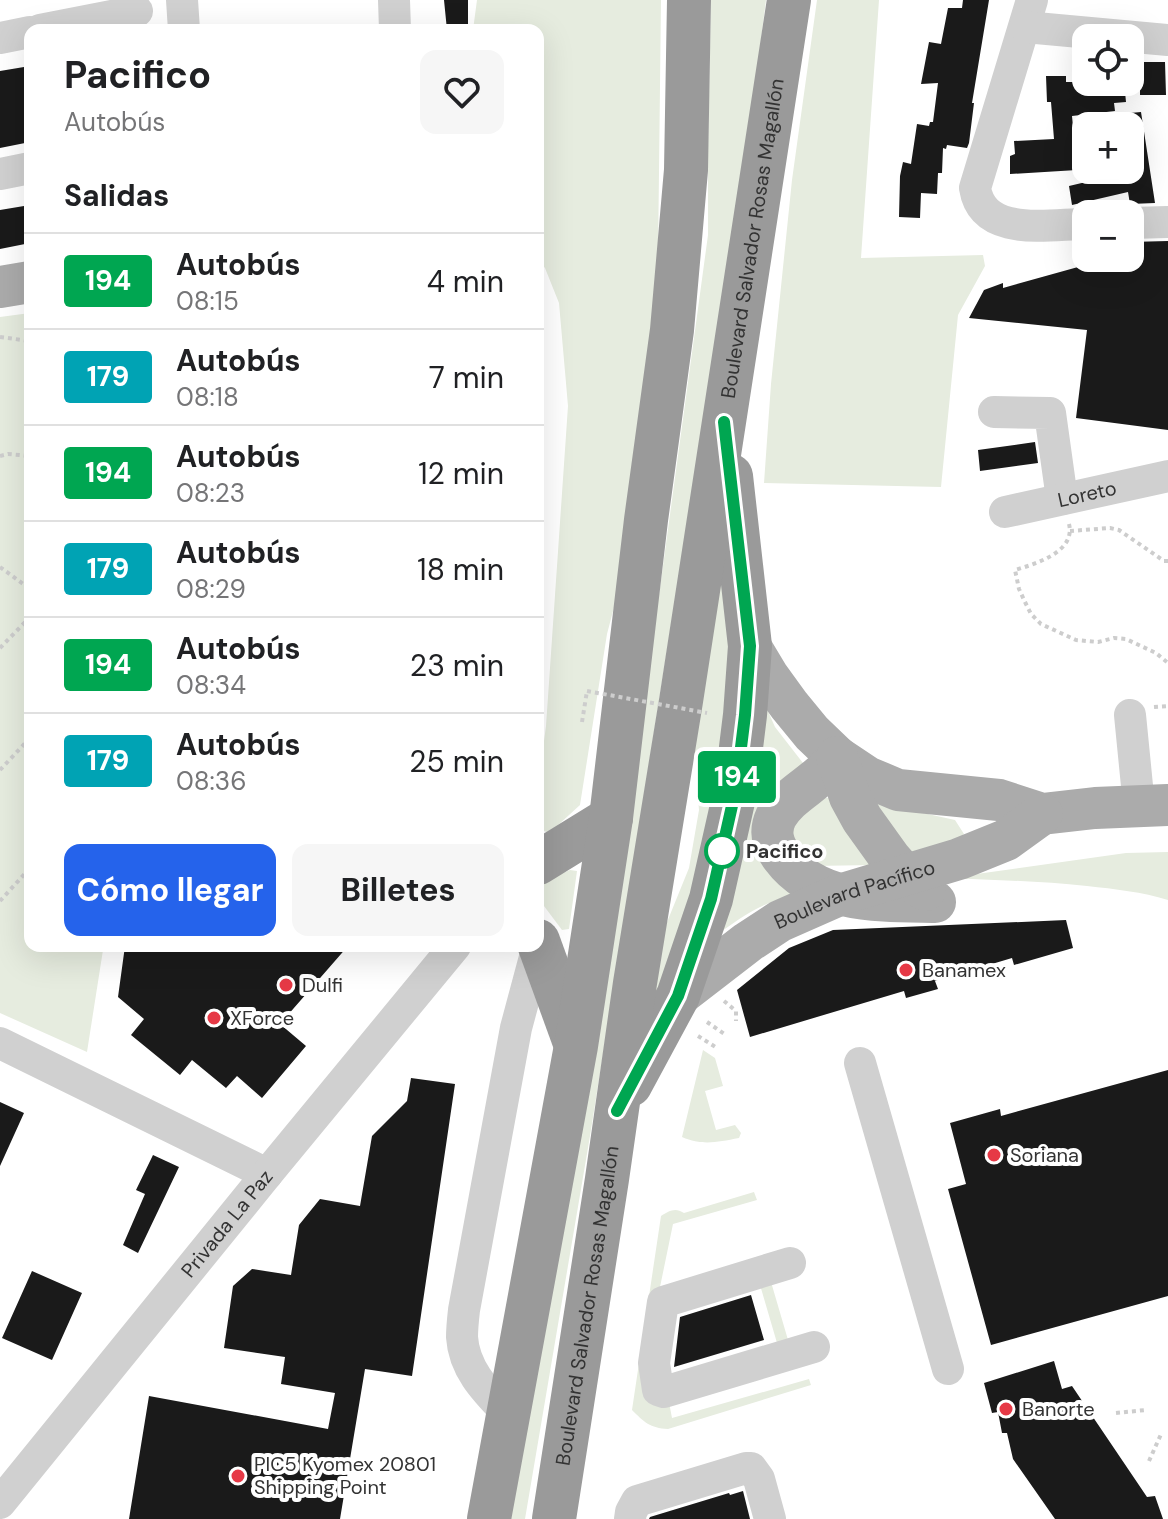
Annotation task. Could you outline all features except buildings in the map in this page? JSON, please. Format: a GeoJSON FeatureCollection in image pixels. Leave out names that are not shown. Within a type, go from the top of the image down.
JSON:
{"type":"FeatureCollection","features":[{"type":"Feature","properties":{"kind":"highway"},"geometry":{"type":"LineString","coordinates":[[489,1519],[576,1046],[611,818],[672,330],[686,170],[689,0]]}},
{"type":"Feature","properties":{"kind":"highway","name":"Boulevard Salvador Rosas Magallón"},"geometry":{"type":"LineString","coordinates":[[554,1519],[789,0]]}},
{"type":"Feature","properties":{"kind":"highway"},"geometry":{"type":"LineString","coordinates":[[617,1111],[693,1009],[711,899],[736,788],[750,646],[724,422]]}},
{"type":"Feature","properties":{"kind":"highway"},"geometry":{"type":"LineString","coordinates":[[544,859],[611,818]]}},
{"type":"Feature","properties":{"kind":"highway"},"geometry":{"type":"LineString","coordinates":[[541,952],[576,1046]]}},
{"type":"Feature","properties":{"kind":"main road"},"geometry":{"type":"LineString","coordinates":[[0,287],[24,283]]}},
{"type":"Feature","properties":{"kind":"main road","name":"Boulevard Pacífico"},"geometry":{"type":"LineString","coordinates":[[750,646],[768,676],[812,733],[837,757],[867,777],[898,790],[999,800],[1042,814],[1154,806]]}},
{"type":"Feature","properties":{"kind":"main road"},"geometry":{"type":"LineString","coordinates":[[837,757],[850,797],[862,819],[904,874]]}},
{"type":"Feature","properties":{"kind":"main road"},"geometry":{"type":"LineString","coordinates":[[837,757],[788,801],[772,830],[775,848],[790,868],[811,883],[839,895]]}},
{"type":"Feature","properties":{"kind":"main road","name":"Boulevard Pacífico"},"geometry":{"type":"LineString","coordinates":[[693,1009],[748,942],[780,921],[839,895],[959,859],[1006,840],[1042,814]]}},
{"type":"Feature","properties":{"kind":"street"},"geometry":{"type":"LineString","coordinates":[[182,0],[184,24]]}},
{"type":"Feature","properties":{"kind":"street"},"geometry":{"type":"LineString","coordinates":[[394,0],[395,24]]}},
{"type":"Feature","properties":{"kind":"street"},"geometry":{"type":"LineString","coordinates":[[71,24],[137,11]]}},
{"type":"Feature","properties":{"kind":"street"},"geometry":{"type":"LineString","coordinates":[[1072,224],[1019,225],[1004,222],[990,216],[976,197],[975,188],[1029,14],[1168,40]]}},
{"type":"Feature","properties":{"kind":"street"},"geometry":{"type":"LineString","coordinates":[[0,38],[24,33]]}},
{"type":"Feature","properties":{"kind":"street"},"geometry":{"type":"LineString","coordinates":[[0,174],[24,169]]}},
{"type":"Feature","properties":{"kind":"street"},"geometry":{"type":"LineString","coordinates":[[1144,223],[1168,222]]}},
{"type":"Feature","properties":{"kind":"street"},"geometry":{"type":"LineString","coordinates":[[994,412],[1050,413],[1062,499]]}},
{"type":"Feature","properties":{"kind":"street","name":"Loreto"},"geometry":{"type":"LineString","coordinates":[[1005,512],[1168,476]]}},
{"type":"Feature","properties":{"kind":"street"},"geometry":{"type":"LineString","coordinates":[[1130,715],[1154,806]]}},
{"type":"Feature","properties":{"kind":"street","name":"Privada La Paz"},"geometry":{"type":"LineString","coordinates":[[0,1503],[450,952]]}},
{"type":"Feature","properties":{"kind":"street"},"geometry":{"type":"LineString","coordinates":[[509,1415],[480,1385],[469,1365],[462,1338],[464,1310],[516,1028],[536,952]]}},
{"type":"Feature","properties":{"kind":"street"},"geometry":{"type":"LineString","coordinates":[[0,1043],[267,1174]]}},
{"type":"Feature","properties":{"kind":"street"},"geometry":{"type":"LineString","coordinates":[[860,1063],[948,1369]]}},
{"type":"Feature","properties":{"kind":"street"},"geometry":{"type":"LineString","coordinates":[[790,1263],[663,1302],[654,1363],[658,1390],[664,1392],[814,1347]]}},
{"type":"Feature","properties":{"kind":"street"},"geometry":{"type":"LineString","coordinates":[[630,1519],[637,1501],[751,1468],[759,1479],[770,1519]]}},
{"type":"Feature","properties":{"kind":"path"},"geometry":{"type":"LineString","coordinates":[[0,337],[24,340]]}},
{"type":"Feature","properties":{"kind":"path"},"geometry":{"type":"LineString","coordinates":[[0,456],[24,455]]}},
{"type":"Feature","properties":{"kind":"path"},"geometry":{"type":"LineString","coordinates":[[1062,499],[1070,531],[1064,545],[1051,556],[1015,570],[1019,589],[1031,614],[1041,624],[1076,640],[1098,642],[1126,639],[1156,653],[1168,663]]}},
{"type":"Feature","properties":{"kind":"path"},"geometry":{"type":"LineString","coordinates":[[1070,531],[1119,530],[1154,555],[1168,561]]}},
{"type":"Feature","properties":{"kind":"path"},"geometry":{"type":"LineString","coordinates":[[0,567],[24,585]]}},
{"type":"Feature","properties":{"kind":"path"},"geometry":{"type":"LineString","coordinates":[[0,648],[24,623]]}},
{"type":"Feature","properties":{"kind":"path"},"geometry":{"type":"LineString","coordinates":[[582,722],[587,691],[707,713]]}},
{"type":"Feature","properties":{"kind":"path"},"geometry":{"type":"LineString","coordinates":[[0,770],[24,744]]}},
{"type":"Feature","properties":{"kind":"path"},"geometry":{"type":"LineString","coordinates":[[0,901],[24,875]]}},
{"type":"Feature","properties":{"kind":"path"},"geometry":{"type":"LineString","coordinates":[[723,1000],[736,1011],[736,1021]]}},
{"type":"Feature","properties":{"kind":"path"},"geometry":{"type":"LineString","coordinates":[[693,1009],[726,1035]]}},
{"type":"Feature","properties":{"kind":"path"},"geometry":{"type":"LineString","coordinates":[[698,1036],[717,1048]]}},
{"type":"Feature","properties":{"kind":"path"},"geometry":{"type":"LineString","coordinates":[[1116,1413],[1146,1410]]}},
{"type":"Feature","properties":{"kind":"path"},"geometry":{"type":"LineString","coordinates":[[1149,1461],[1162,1432]]}},
{"type":"Feature","properties":{"kind":"shaded area"},"geometry":{"type":"Polygon","coordinates":[[[477,0],[661,0],[658,258],[628,554],[607,634],[580,805],[547,832],[544,831],[544,741],[568,406],[559,303],[544,267],[544,24],[474,24],[477,0]]]}},
{"type":"Feature","properties":{"kind":"shaded area"},"geometry":{"type":"Polygon","coordinates":[[[711,0],[766,0],[750,126],[590,1136],[525,1519],[510,1519],[660,588],[708,235],[711,0]]]}},
{"type":"Feature","properties":{"kind":"shaded area"},"geometry":{"type":"Polygon","coordinates":[[[817,0],[879,0],[861,258],[983,255],[985,266],[958,315],[941,487],[764,483],[792,180],[817,0]]]}},
{"type":"Feature","properties":{"kind":"shaded area"},"geometry":{"type":"Polygon","coordinates":[[[24,314],[24,952],[103,952],[87,1052],[0,1013],[0,317],[24,314]]]}},
{"type":"Feature","properties":{"kind":"shaded area"},"geometry":{"type":"Polygon","coordinates":[[[736,451],[737,666],[705,874],[650,1025],[663,932],[689,868],[699,810],[693,732],[736,451]]]}},
{"type":"Feature","properties":{"kind":"shaded area"},"geometry":{"type":"Polygon","coordinates":[[[759,691],[775,727],[810,772],[765,813],[803,894],[760,907],[722,931],[759,691]]]}},
{"type":"Feature","properties":{"kind":"shaded area"},"geometry":{"type":"Polygon","coordinates":[[[816,797],[829,798],[875,865],[812,866],[797,854],[790,822],[816,797]]]}},
{"type":"Feature","properties":{"kind":"shaded area"},"geometry":{"type":"Polygon","coordinates":[[[864,800],[955,820],[964,834],[956,843],[920,855],[906,851],[864,800]]]}},
{"type":"Feature","properties":{"kind":"shaded area"},"geometry":{"type":"Polygon","coordinates":[[[1168,852],[1168,900],[1087,886],[948,878],[1126,853],[1168,852]]]}},
{"type":"Feature","properties":{"kind":"shaded area"},"geometry":{"type":"Polygon","coordinates":[[[570,870],[577,871],[569,929],[562,930],[544,906],[544,881],[570,870]]]}},
{"type":"Feature","properties":{"kind":"shaded area"},"geometry":{"type":"Polygon","coordinates":[[[703,1050],[715,1058],[723,1086],[705,1091],[716,1130],[735,1125],[741,1133],[739,1138],[703,1142],[682,1137],[703,1050]]]}},
{"type":"Feature","properties":{"kind":"shaded area"},"geometry":{"type":"Polygon","coordinates":[[[754,1192],[757,1200],[673,1224],[660,1287],[672,1418],[809,1379],[811,1385],[668,1429],[652,1426],[632,1410],[661,1216],[675,1210],[684,1213],[754,1192]]]}},
{"type":"Feature","properties":{"kind":"shaded area"},"geometry":{"type":"Polygon","coordinates":[[[764,1258],[793,1357],[782,1360],[753,1261],[764,1258]]]}},
{"type":"Feature","properties":{"kind":"bus line","name":"194"},"geometry":{"type":"LineString","coordinates":[[617,1111],[678,996],[711,899],[736,788],[750,646],[724,422]]}},
{"type":"Feature","properties":{"kind":"place","name":"Pacifico"},"geometry":{"type":"Point","coordinates":[722,851]}},
{"type":"Feature","properties":{"kind":"place","name":"Banamex"},"geometry":{"type":"Point","coordinates":[906,970]}},
{"type":"Feature","properties":{"kind":"place","name":"Dulfi"},"geometry":{"type":"Point","coordinates":[286,985]}},
{"type":"Feature","properties":{"kind":"place","name":"XForce"},"geometry":{"type":"Point","coordinates":[214,1018]}},
{"type":"Feature","properties":{"kind":"place","name":"Soriana"},"geometry":{"type":"Point","coordinates":[994,1155]}},
{"type":"Feature","properties":{"kind":"place","name":"Banorte"},"geometry":{"type":"Point","coordinates":[1006,1409]}},
{"type":"Feature","properties":{"kind":"place","name":"PIC5 Kyomex 20801 Shipping Point"},"geometry":{"type":"Point","coordinates":[238,1476]}}]}
